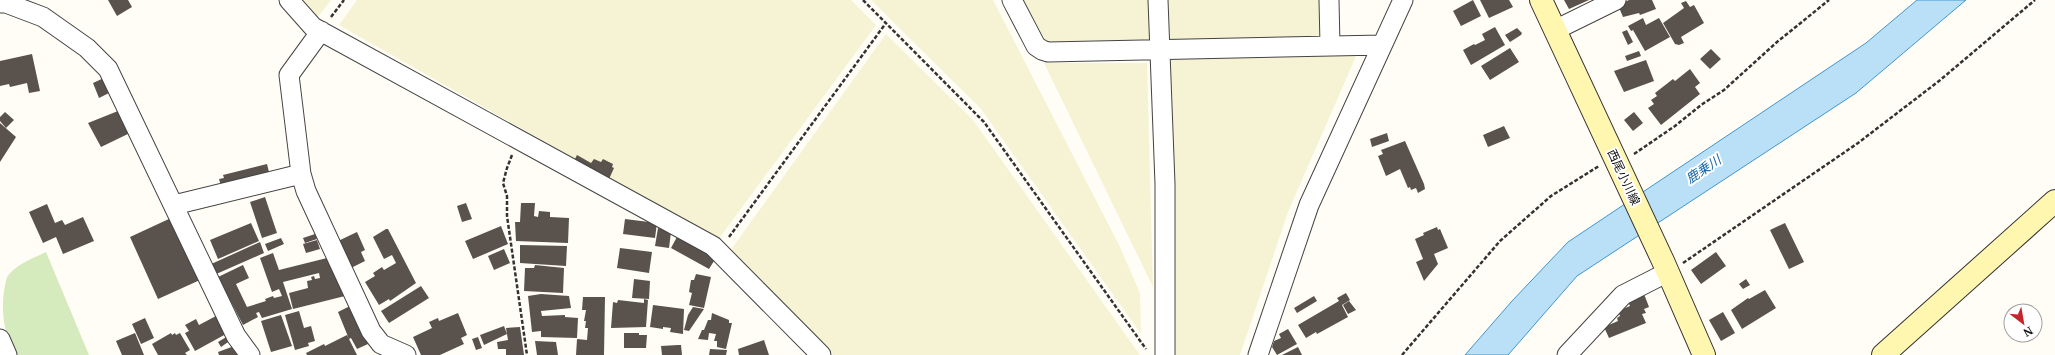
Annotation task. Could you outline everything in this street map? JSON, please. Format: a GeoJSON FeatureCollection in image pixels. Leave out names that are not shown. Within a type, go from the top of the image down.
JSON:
{"type":"FeatureCollection","features":[{"type":"Feature","properties":{"kind":"main road","name":"西尾小川線"},"geometry":{"type":"LineString","coordinates":[[1541,0],[1665,267],[1704,355]]}},
{"type":"Feature","properties":{"kind":"main road"},"geometry":{"type":"LineString","coordinates":[[1883,355],[2055,202]]}},
{"type":"Feature","properties":{"kind":"street"},"geometry":{"type":"LineString","coordinates":[[289,0],[313,27],[713,246],[821,355]]}},
{"type":"Feature","properties":{"kind":"street"},"geometry":{"type":"LineString","coordinates":[[1012,0],[1036,46],[1048,52],[1382,45]]}},
{"type":"Feature","properties":{"kind":"street"},"geometry":{"type":"LineString","coordinates":[[1158,0],[1164,184],[1165,355]]}},
{"type":"Feature","properties":{"kind":"street"},"geometry":{"type":"LineString","coordinates":[[1329,0],[1330,46]]}},
{"type":"Feature","properties":{"kind":"street"},"geometry":{"type":"LineString","coordinates":[[1258,355],[1309,205],[1403,0]]}},
{"type":"Feature","properties":{"kind":"street"},"geometry":{"type":"LineString","coordinates":[[1555,30],[1616,0]]}},
{"type":"Feature","properties":{"kind":"street"},"geometry":{"type":"LineString","coordinates":[[0,3],[43,17],[101,60],[108,69],[236,336],[250,355]]}},
{"type":"Feature","properties":{"kind":"street"},"geometry":{"type":"LineString","coordinates":[[321,31],[289,74],[301,174],[306,191],[371,331],[381,344],[406,355]]}},
{"type":"Feature","properties":{"kind":"street"},"geometry":{"type":"LineString","coordinates":[[174,205],[301,174]]}},
{"type":"Feature","properties":{"kind":"street"},"geometry":{"type":"LineString","coordinates":[[1566,355],[1623,295],[1665,267]]}},
{"type":"Feature","properties":{"kind":"street"},"geometry":{"type":"LineString","coordinates":[[0,339],[7,355]]}},
{"type":"Feature","properties":{"kind":"path"},"geometry":{"type":"LineString","coordinates":[[321,31],[344,0]]}},
{"type":"Feature","properties":{"kind":"path"},"geometry":{"type":"LineString","coordinates":[[862,0],[984,122],[1149,355]]}},
{"type":"Feature","properties":{"kind":"path"},"geometry":{"type":"LineString","coordinates":[[1665,267],[1858,143],[1938,81],[2035,0]]}},
{"type":"Feature","properties":{"kind":"path"},"geometry":{"type":"LineString","coordinates":[[719,252],[886,23]]}},
{"type":"Feature","properties":{"kind":"path"},"geometry":{"type":"LineString","coordinates":[[519,140],[507,168],[503,182],[507,196],[509,231],[527,355]]}},
{"type":"Feature","properties":{"kind":"shaded area"},"geometry":{"type":"Polygon","coordinates":[[[301,0],[331,0],[317,18],[301,0]]]}},
{"type":"Feature","properties":{"kind":"shaded area"},"geometry":{"type":"Polygon","coordinates":[[[357,0],[851,0],[876,25],[718,240],[339,25],[357,0]]]}},
{"type":"Feature","properties":{"kind":"shaded area"},"geometry":{"type":"Polygon","coordinates":[[[871,0],[993,0],[1119,245],[1140,293],[1141,334],[981,109],[871,0]]]}},
{"type":"Feature","properties":{"kind":"shaded area"},"geometry":{"type":"Polygon","coordinates":[[[1022,0],[1149,0],[1149,42],[1049,46],[1041,38],[1022,0]]]}},
{"type":"Feature","properties":{"kind":"shaded area"},"geometry":{"type":"Polygon","coordinates":[[[1167,0],[1324,0],[1325,40],[1169,41],[1167,0]]]}},
{"type":"Feature","properties":{"kind":"shaded area"},"geometry":{"type":"Polygon","coordinates":[[[886,34],[973,120],[1140,355],[833,355],[730,251],[886,34]]]}},
{"type":"Feature","properties":{"kind":"shaded area"},"geometry":{"type":"Polygon","coordinates":[[[1357,54],[1288,212],[1240,355],[1174,355],[1168,56],[1357,54]]]}},
{"type":"Feature","properties":{"kind":"shaded area"},"geometry":{"type":"Polygon","coordinates":[[[1044,63],[1147,63],[1153,287],[1044,63]]]}},
{"type":"Feature","properties":{"kind":"green space"},"geometry":{"type":"Polygon","coordinates":[[[46,252],[89,355],[18,355],[8,338],[5,328],[3,307],[3,296],[7,277],[19,265],[46,252]]]}},
{"type":"Feature","properties":{"kind":"water","name":"鹿乗川"},"geometry":{"type":"Polygon","coordinates":[[[1917,0],[1966,0],[1856,93],[1577,276],[1508,355],[1465,355],[1512,301],[1568,242],[1866,43],[1917,0]]]}},
{"type":"Feature","properties":{"kind":"building"},"geometry":{"type":"Polygon","coordinates":[[[108,0],[128,0],[132,7],[117,16],[108,0]]]}},
{"type":"Feature","properties":{"kind":"building"},"geometry":{"type":"Polygon","coordinates":[[[1473,0],[1481,16],[1461,26],[1453,11],[1473,0]]]}},
{"type":"Feature","properties":{"kind":"building"},"geometry":{"type":"Polygon","coordinates":[[[1480,0],[1509,0],[1513,7],[1489,18],[1480,0]]]}},
{"type":"Feature","properties":{"kind":"building"},"geometry":{"type":"Polygon","coordinates":[[[1564,0],[1589,0],[1569,9],[1564,0]]]}},
{"type":"Feature","properties":{"kind":"building"},"geometry":{"type":"Polygon","coordinates":[[[1629,0],[1652,0],[1656,9],[1640,15],[1639,13],[1623,17],[1618,5],[1629,0]]]}},
{"type":"Feature","properties":{"kind":"building"},"geometry":{"type":"Polygon","coordinates":[[[1686,1],[1690,7],[1694,5],[1704,23],[1681,37],[1684,43],[1679,45],[1675,44],[1663,23],[1684,8],[1681,3],[1686,1]]]}},
{"type":"Feature","properties":{"kind":"building"},"geometry":{"type":"Polygon","coordinates":[[[1643,18],[1646,25],[1659,18],[1670,37],[1645,51],[1633,30],[1631,31],[1628,26],[1643,18]]]}},
{"type":"Feature","properties":{"kind":"building"},"geometry":{"type":"Polygon","coordinates":[[[1495,27],[1505,45],[1471,65],[1463,50],[1485,40],[1482,34],[1495,27]]]}},
{"type":"Feature","properties":{"kind":"building"},"geometry":{"type":"Polygon","coordinates":[[[1517,28],[1522,33],[1521,35],[1510,42],[1505,35],[1517,28]]]}},
{"type":"Feature","properties":{"kind":"building"},"geometry":{"type":"Polygon","coordinates":[[[1627,30],[1633,42],[1628,45],[1622,32],[1627,30]]]}},
{"type":"Feature","properties":{"kind":"building"},"geometry":{"type":"Polygon","coordinates":[[[1510,48],[1519,62],[1490,80],[1481,66],[1510,48]]]}},
{"type":"Feature","properties":{"kind":"building"},"geometry":{"type":"Polygon","coordinates":[[[1711,49],[1721,59],[1710,69],[1700,59],[1711,49]]]}},
{"type":"Feature","properties":{"kind":"building"},"geometry":{"type":"Polygon","coordinates":[[[1639,51],[1641,56],[1627,61],[1625,56],[1639,51]]]}},
{"type":"Feature","properties":{"kind":"building"},"geometry":{"type":"Polygon","coordinates":[[[32,54],[40,91],[29,93],[27,83],[10,87],[9,84],[0,86],[0,61],[32,54]]]}},
{"type":"Feature","properties":{"kind":"building"},"geometry":{"type":"Polygon","coordinates":[[[1646,60],[1654,81],[1624,92],[1614,71],[1646,60]]]}},
{"type":"Feature","properties":{"kind":"building"},"geometry":{"type":"Polygon","coordinates":[[[1690,69],[1700,83],[1695,87],[1700,94],[1661,125],[1648,108],[1654,104],[1651,100],[1657,96],[1655,93],[1673,79],[1675,81],[1690,69]]]}},
{"type":"Feature","properties":{"kind":"building"},"geometry":{"type":"Polygon","coordinates":[[[106,77],[113,91],[99,98],[93,83],[106,77]]]}},
{"type":"Feature","properties":{"kind":"building"},"geometry":{"type":"Polygon","coordinates":[[[118,111],[132,132],[101,147],[88,123],[118,111]]]}},
{"type":"Feature","properties":{"kind":"building"},"geometry":{"type":"Polygon","coordinates":[[[5,112],[14,120],[6,128],[0,121],[0,117],[5,112]]]}},
{"type":"Feature","properties":{"kind":"building"},"geometry":{"type":"Polygon","coordinates":[[[1634,112],[1643,123],[1633,131],[1624,120],[1634,112]]]}},
{"type":"Feature","properties":{"kind":"building"},"geometry":{"type":"Polygon","coordinates":[[[0,123],[16,137],[0,162],[0,123]]]}},
{"type":"Feature","properties":{"kind":"building"},"geometry":{"type":"Polygon","coordinates":[[[1504,126],[1510,138],[1488,147],[1483,135],[1504,126]]]}},
{"type":"Feature","properties":{"kind":"building"},"geometry":{"type":"Polygon","coordinates":[[[1387,133],[1389,141],[1372,147],[1370,139],[1387,133]]]}},
{"type":"Feature","properties":{"kind":"building"},"geometry":{"type":"Polygon","coordinates":[[[1405,141],[1424,184],[1425,189],[1418,193],[1416,188],[1411,190],[1410,187],[1408,188],[1400,169],[1386,176],[1378,156],[1383,154],[1381,150],[1405,141]]]}},
{"type":"Feature","properties":{"kind":"building"},"geometry":{"type":"Polygon","coordinates":[[[577,155],[591,163],[594,159],[601,162],[603,159],[613,164],[612,167],[614,168],[609,179],[573,163],[577,155]]]}},
{"type":"Feature","properties":{"kind":"building"},"geometry":{"type":"Polygon","coordinates":[[[267,164],[270,176],[222,189],[219,179],[224,178],[223,175],[267,164]]]}},
{"type":"Feature","properties":{"kind":"building"},"geometry":{"type":"Polygon","coordinates":[[[265,197],[277,233],[262,238],[250,202],[265,197]]]}},
{"type":"Feature","properties":{"kind":"building"},"geometry":{"type":"Polygon","coordinates":[[[466,203],[472,219],[462,222],[457,206],[466,203]]]}},
{"type":"Feature","properties":{"kind":"building"},"geometry":{"type":"Polygon","coordinates":[[[521,203],[535,203],[534,216],[538,217],[539,211],[550,212],[550,217],[569,218],[568,243],[516,241],[515,222],[520,222],[521,203]]]}},
{"type":"Feature","properties":{"kind":"building"},"geometry":{"type":"Polygon","coordinates":[[[47,204],[55,223],[62,220],[65,225],[83,217],[94,241],[63,254],[56,237],[43,243],[29,212],[47,204]]]}},
{"type":"Feature","properties":{"kind":"building"},"geometry":{"type":"Polygon","coordinates":[[[171,218],[200,280],[158,299],[130,237],[171,218]]]}},
{"type":"Feature","properties":{"kind":"building"},"geometry":{"type":"Polygon","coordinates":[[[625,219],[657,223],[655,238],[623,234],[625,219]]]}},
{"type":"Feature","properties":{"kind":"building"},"geometry":{"type":"Polygon","coordinates":[[[251,223],[259,241],[218,259],[210,240],[251,223]]]}},
{"type":"Feature","properties":{"kind":"building"},"geometry":{"type":"Polygon","coordinates":[[[1785,223],[1804,262],[1789,269],[1770,230],[1785,223]]]}},
{"type":"Feature","properties":{"kind":"building"},"geometry":{"type":"Polygon","coordinates":[[[501,226],[508,244],[473,259],[465,241],[501,226]]]}},
{"type":"Feature","properties":{"kind":"building"},"geometry":{"type":"Polygon","coordinates":[[[1437,227],[1438,230],[1440,229],[1448,248],[1434,254],[1438,264],[1424,281],[1416,262],[1423,259],[1415,239],[1424,235],[1423,233],[1437,227]]]}},
{"type":"Feature","properties":{"kind":"building"},"geometry":{"type":"Polygon","coordinates":[[[658,228],[671,232],[669,248],[655,246],[658,228]]]}},
{"type":"Feature","properties":{"kind":"building"},"geometry":{"type":"Polygon","coordinates":[[[388,229],[416,283],[390,301],[389,299],[379,305],[365,282],[375,276],[373,273],[382,267],[384,270],[396,263],[392,255],[384,259],[373,237],[388,229]]]}},
{"type":"Feature","properties":{"kind":"building"},"geometry":{"type":"Polygon","coordinates":[[[357,232],[365,250],[361,252],[365,261],[349,269],[336,242],[357,232]]]}},
{"type":"Feature","properties":{"kind":"building"},"geometry":{"type":"Polygon","coordinates":[[[315,234],[317,239],[305,243],[303,238],[315,234]]]}},
{"type":"Feature","properties":{"kind":"building"},"geometry":{"type":"Polygon","coordinates":[[[678,235],[710,254],[714,261],[709,269],[671,248],[678,235]]]}},
{"type":"Feature","properties":{"kind":"building"},"geometry":{"type":"Polygon","coordinates":[[[281,238],[284,244],[268,251],[265,244],[281,238]]]}},
{"type":"Feature","properties":{"kind":"building"},"geometry":{"type":"Polygon","coordinates":[[[317,240],[320,249],[306,253],[303,244],[317,240]]]}},
{"type":"Feature","properties":{"kind":"building"},"geometry":{"type":"Polygon","coordinates":[[[260,242],[264,253],[214,275],[209,265],[260,242]]]}},
{"type":"Feature","properties":{"kind":"building"},"geometry":{"type":"Polygon","coordinates":[[[520,245],[567,246],[566,266],[520,263],[520,245]]]}},
{"type":"Feature","properties":{"kind":"building"},"geometry":{"type":"Polygon","coordinates":[[[620,248],[652,252],[649,273],[617,268],[620,248]]]}},
{"type":"Feature","properties":{"kind":"building"},"geometry":{"type":"Polygon","coordinates":[[[504,249],[510,263],[494,270],[488,256],[504,249]]]}},
{"type":"Feature","properties":{"kind":"building"},"geometry":{"type":"Polygon","coordinates":[[[1716,252],[1726,266],[1701,284],[1691,270],[1716,252]]]}},
{"type":"Feature","properties":{"kind":"building"},"geometry":{"type":"Polygon","coordinates":[[[273,253],[279,270],[331,257],[349,295],[293,309],[289,293],[308,288],[307,281],[312,280],[311,277],[314,276],[315,279],[320,278],[319,273],[283,282],[292,309],[262,318],[259,312],[256,313],[258,317],[243,325],[218,277],[243,265],[249,278],[236,284],[247,307],[266,301],[265,299],[273,296],[274,298],[282,296],[279,289],[272,292],[260,258],[273,253]]]}},
{"type":"Feature","properties":{"kind":"building"},"geometry":{"type":"Polygon","coordinates":[[[535,265],[564,268],[563,293],[524,291],[525,268],[534,268],[535,265]]]}},
{"type":"Feature","properties":{"kind":"building"},"geometry":{"type":"Polygon","coordinates":[[[696,274],[711,277],[704,308],[689,305],[692,293],[689,292],[691,280],[694,280],[696,274]]]}},
{"type":"Feature","properties":{"kind":"building"},"geometry":{"type":"Polygon","coordinates":[[[634,279],[650,281],[649,299],[632,298],[634,279]]]}},
{"type":"Feature","properties":{"kind":"building"},"geometry":{"type":"Polygon","coordinates":[[[1746,279],[1750,285],[1743,289],[1739,284],[1746,279]]]}},
{"type":"Feature","properties":{"kind":"building"},"geometry":{"type":"Polygon","coordinates":[[[421,286],[429,298],[389,323],[381,311],[421,286]]]}},
{"type":"Feature","properties":{"kind":"building"},"geometry":{"type":"Polygon","coordinates":[[[1765,290],[1776,308],[1742,329],[1731,310],[1748,298],[1749,299],[1765,290]]]}},
{"type":"Feature","properties":{"kind":"building"},"geometry":{"type":"Polygon","coordinates":[[[1346,293],[1350,300],[1342,305],[1348,317],[1317,334],[1316,332],[1306,338],[1298,325],[1339,301],[1337,298],[1346,293]]]}},
{"type":"Feature","properties":{"kind":"building"},"geometry":{"type":"Polygon","coordinates":[[[541,294],[569,296],[571,308],[541,311],[542,316],[565,315],[565,317],[578,318],[577,338],[541,337],[541,331],[532,332],[528,296],[541,294]]]}},
{"type":"Feature","properties":{"kind":"building"},"geometry":{"type":"Polygon","coordinates":[[[1644,294],[1649,307],[1644,309],[1646,313],[1642,314],[1646,323],[1609,338],[1604,327],[1618,321],[1617,318],[1620,316],[1618,311],[1630,306],[1628,302],[1644,294]]]}},
{"type":"Feature","properties":{"kind":"building"},"geometry":{"type":"Polygon","coordinates":[[[1314,296],[1317,301],[1297,313],[1294,308],[1314,296]]]}},
{"type":"Feature","properties":{"kind":"building"},"geometry":{"type":"Polygon","coordinates":[[[583,297],[605,297],[604,355],[576,355],[577,339],[587,340],[588,328],[585,328],[586,321],[584,321],[586,310],[582,310],[583,297]]]}},
{"type":"Feature","properties":{"kind":"building"},"geometry":{"type":"Polygon","coordinates":[[[644,299],[648,300],[646,327],[611,328],[613,302],[617,303],[618,300],[644,303],[644,299]]]}},
{"type":"Feature","properties":{"kind":"building"},"geometry":{"type":"Polygon","coordinates":[[[1349,301],[1356,310],[1348,314],[1343,305],[1349,301]]]}},
{"type":"Feature","properties":{"kind":"building"},"geometry":{"type":"Polygon","coordinates":[[[354,304],[368,344],[357,349],[351,338],[349,339],[338,312],[354,304]]]}},
{"type":"Feature","properties":{"kind":"building"},"geometry":{"type":"Polygon","coordinates":[[[653,305],[684,309],[683,334],[670,332],[671,328],[663,327],[663,329],[650,327],[653,305]]]}},
{"type":"Feature","properties":{"kind":"building"},"geometry":{"type":"Polygon","coordinates":[[[693,307],[704,309],[689,331],[684,330],[688,315],[693,307]]]}},
{"type":"Feature","properties":{"kind":"building"},"geometry":{"type":"Polygon","coordinates":[[[299,311],[304,328],[311,326],[315,341],[308,343],[309,346],[295,350],[285,315],[299,311]]]}},
{"type":"Feature","properties":{"kind":"building"},"geometry":{"type":"Polygon","coordinates":[[[1723,312],[1735,333],[1721,341],[1709,320],[1723,312]]]}},
{"type":"Feature","properties":{"kind":"building"},"geometry":{"type":"Polygon","coordinates":[[[458,313],[467,335],[461,338],[464,344],[440,355],[421,355],[413,337],[432,328],[429,322],[438,318],[439,321],[458,313]]]}},
{"type":"Feature","properties":{"kind":"building"},"geometry":{"type":"Polygon","coordinates":[[[712,313],[729,320],[729,323],[732,323],[726,349],[717,347],[717,341],[714,341],[716,334],[709,333],[708,340],[698,339],[708,320],[711,320],[712,313]]]}},
{"type":"Feature","properties":{"kind":"building"},"geometry":{"type":"Polygon","coordinates":[[[281,315],[292,346],[271,352],[261,321],[281,315]]]}},
{"type":"Feature","properties":{"kind":"building"},"geometry":{"type":"Polygon","coordinates":[[[216,316],[226,334],[195,351],[185,333],[189,331],[185,325],[196,319],[199,325],[216,316]]]}},
{"type":"Feature","properties":{"kind":"building"},"geometry":{"type":"Polygon","coordinates":[[[145,318],[154,338],[141,344],[132,324],[145,318]]]}},
{"type":"Feature","properties":{"kind":"building"},"geometry":{"type":"Polygon","coordinates":[[[504,326],[507,334],[484,345],[480,335],[504,326]]]}},
{"type":"Feature","properties":{"kind":"building"},"geometry":{"type":"Polygon","coordinates":[[[520,327],[524,355],[506,355],[506,349],[498,349],[497,342],[508,340],[506,328],[520,327]]]}},
{"type":"Feature","properties":{"kind":"building"},"geometry":{"type":"Polygon","coordinates":[[[1288,329],[1297,344],[1277,355],[1272,347],[1274,341],[1281,338],[1279,334],[1288,329]]]}},
{"type":"Feature","properties":{"kind":"building"},"geometry":{"type":"Polygon","coordinates":[[[135,333],[144,355],[122,355],[116,341],[135,333]]]}},
{"type":"Feature","properties":{"kind":"building"},"geometry":{"type":"Polygon","coordinates":[[[171,333],[172,335],[175,333],[176,335],[180,333],[190,350],[185,353],[187,355],[158,355],[152,344],[171,333]]]}},
{"type":"Feature","properties":{"kind":"building"},"geometry":{"type":"Polygon","coordinates":[[[624,333],[639,333],[639,335],[647,335],[646,348],[624,348],[624,333]]]}},
{"type":"Feature","properties":{"kind":"building"},"geometry":{"type":"Polygon","coordinates":[[[347,335],[357,355],[307,355],[306,353],[324,344],[325,346],[347,335]]]}},
{"type":"Feature","properties":{"kind":"building"},"geometry":{"type":"Polygon","coordinates":[[[228,336],[231,340],[221,347],[218,342],[228,336]]]}},
{"type":"Feature","properties":{"kind":"building"},"geometry":{"type":"Polygon","coordinates":[[[478,337],[482,348],[476,350],[472,339],[478,337]]]}},
{"type":"Feature","properties":{"kind":"building"},"geometry":{"type":"Polygon","coordinates":[[[764,340],[769,355],[739,355],[738,349],[764,340]]]}},
{"type":"Feature","properties":{"kind":"building"},"geometry":{"type":"Polygon","coordinates":[[[535,341],[556,342],[558,355],[537,355],[535,341]]]}},
{"type":"Feature","properties":{"kind":"building"},"geometry":{"type":"Polygon","coordinates":[[[237,345],[241,355],[219,355],[218,352],[237,345]]]}},
{"type":"Feature","properties":{"kind":"building"},"geometry":{"type":"Polygon","coordinates":[[[681,345],[682,355],[662,355],[661,346],[681,345]]]}},
{"type":"Feature","properties":{"kind":"building"},"geometry":{"type":"Polygon","coordinates":[[[1298,347],[1302,355],[1282,355],[1298,347]]]}},
{"type":"Feature","properties":{"kind":"building"},"geometry":{"type":"Polygon","coordinates":[[[710,349],[727,350],[726,355],[709,355],[710,349]]]}}]}
